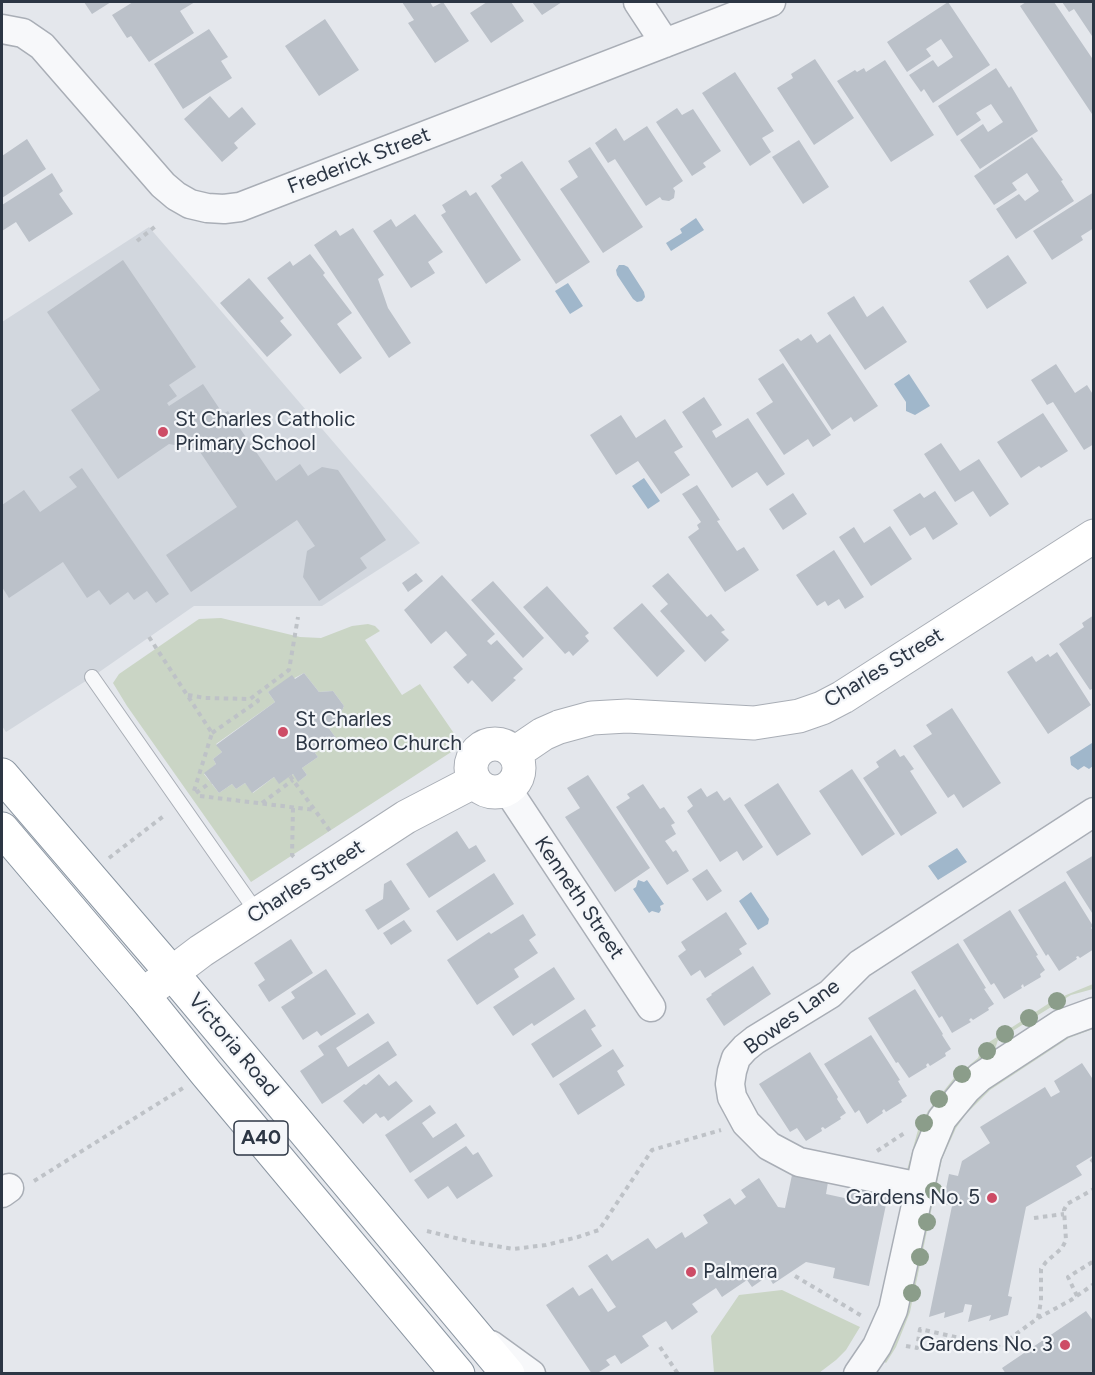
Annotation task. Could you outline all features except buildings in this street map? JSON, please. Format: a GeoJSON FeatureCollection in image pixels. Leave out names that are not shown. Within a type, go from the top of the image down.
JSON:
{"type":"FeatureCollection","features":[{"type":"Feature","properties":{"kind":"main road","name":"Charles Street"},"geometry":{"type":"LineString","coordinates":[[515,753],[543,734],[567,724],[592,718],[627,716],[754,723],[799,716],[822,708],[850,693],[1094,536]]}},
{"type":"Feature","properties":{"kind":"main road"},"geometry":{"type":"LineString","coordinates":[[490,744],[503,745],[515,753],[520,768],[518,777],[507,789],[487,790],[475,782],[471,766],[473,758],[483,747],[490,744]]}},
{"type":"Feature","properties":{"kind":"main road","name":"Victoria Road"},"geometry":{"type":"LineString","coordinates":[[2,775],[172,973],[508,1374]]}},
{"type":"Feature","properties":{"kind":"main road","name":"Charles Street"},"geometry":{"type":"LineString","coordinates":[[143,994],[258,914],[406,818],[475,782]]}},
{"type":"Feature","properties":{"kind":"main road","name":"Victoria Road"},"geometry":{"type":"LineString","coordinates":[[2,829],[143,994],[206,1073],[459,1374]]}},
{"type":"Feature","properties":{"kind":"street"},"geometry":{"type":"LineString","coordinates":[[638,2],[665,43]]}},
{"type":"Feature","properties":{"kind":"street","name":"Frederick Street"},"geometry":{"type":"LineString","coordinates":[[2,29],[23,33],[42,45],[163,185],[176,196],[190,204],[224,209],[240,207],[771,2]]}},
{"type":"Feature","properties":{"kind":"street","name":"Kenneth Street"},"geometry":{"type":"LineString","coordinates":[[507,789],[651,1007]]}},
{"type":"Feature","properties":{"kind":"street","name":"Bowes Lane"},"geometry":{"type":"LineString","coordinates":[[920,1187],[799,1162],[769,1146],[746,1123],[732,1097],[730,1084],[736,1058],[745,1048],[830,994],[860,964],[1094,812]]}},
{"type":"Feature","properties":{"kind":"street"},"geometry":{"type":"LineString","coordinates":[[858,1370],[877,1346],[893,1310],[920,1187],[933,1137],[942,1119],[980,1077],[1052,1030],[1082,1015],[1094,1012]]}},
{"type":"Feature","properties":{"kind":"street"},"geometry":{"type":"LineString","coordinates":[[477,1335],[531,1374]]}},
{"type":"Feature","properties":{"kind":"lane"},"geometry":{"type":"LineString","coordinates":[[92,677],[258,914]]}},
{"type":"Feature","properties":{"kind":"path"},"geometry":{"type":"LineString","coordinates":[[137,241],[158,225]]}},
{"type":"Feature","properties":{"kind":"path"},"geometry":{"type":"LineString","coordinates":[[188,695],[205,698],[250,699],[288,670],[298,617]]}},
{"type":"Feature","properties":{"kind":"path"},"geometry":{"type":"LineString","coordinates":[[149,637],[212,733]]}},
{"type":"Feature","properties":{"kind":"path"},"geometry":{"type":"LineString","coordinates":[[254,696],[258,701],[212,733],[193,795],[315,810]]}},
{"type":"Feature","properties":{"kind":"path"},"geometry":{"type":"LineString","coordinates":[[261,803],[291,778],[333,834]]}},
{"type":"Feature","properties":{"kind":"path"},"geometry":{"type":"LineString","coordinates":[[108,858],[181,804]]}},
{"type":"Feature","properties":{"kind":"path"},"geometry":{"type":"LineString","coordinates":[[294,808],[292,855],[295,859]]}},
{"type":"Feature","properties":{"kind":"path"},"geometry":{"type":"LineString","coordinates":[[5,1191],[36,1180],[186,1086]]}},
{"type":"Feature","properties":{"kind":"path"},"geometry":{"type":"LineString","coordinates":[[426,1231],[513,1249],[578,1238],[599,1230],[652,1150],[746,1123]]}},
{"type":"Feature","properties":{"kind":"path"},"geometry":{"type":"LineString","coordinates":[[1038,1318],[1041,1301],[1041,1269],[1062,1248],[1066,1239],[1064,1214],[1066,1204],[1094,1189]]}},
{"type":"Feature","properties":{"kind":"path"},"geometry":{"type":"LineString","coordinates":[[1034,1218],[1064,1214]]}},
{"type":"Feature","properties":{"kind":"path"},"geometry":{"type":"LineString","coordinates":[[1077,1296],[1068,1277],[1094,1261]]}},
{"type":"Feature","properties":{"kind":"path"},"geometry":{"type":"LineString","coordinates":[[795,1276],[867,1320]]}},
{"type":"Feature","properties":{"kind":"path"},"geometry":{"type":"LineString","coordinates":[[900,1345],[916,1348],[921,1329],[1004,1348],[1012,1337],[1038,1318],[1094,1284]]}},
{"type":"Feature","properties":{"kind":"path"},"geometry":{"type":"LineString","coordinates":[[660,1347],[678,1374]]}},
{"type":"Feature","properties":{"kind":"shaded area","name":"St Charles Catholic Primary School"},"geometry":{"type":"Polygon","coordinates":[[[149,227],[420,543],[322,606],[194,606],[92,677],[6,732],[2,726],[2,322],[149,227]]]}},
{"type":"Feature","properties":{"kind":"green space"},"geometry":{"type":"Polygon","coordinates":[[[221,618],[300,637],[321,638],[352,626],[368,624],[375,626],[380,631],[365,640],[402,695],[420,684],[462,745],[251,882],[113,683],[119,674],[199,619],[221,618]],[[304,673],[268,692],[275,702],[216,744],[222,752],[213,759],[216,764],[204,774],[219,793],[232,784],[236,789],[245,783],[253,793],[274,777],[279,783],[293,774],[299,781],[307,775],[302,768],[318,757],[315,753],[336,738],[328,727],[338,720],[344,706],[333,691],[319,692],[304,673]]]}},
{"type":"Feature","properties":{"kind":"green space"},"geometry":{"type":"Polygon","coordinates":[[[1093,984],[1093,989],[1071,995],[998,1040],[994,1052],[910,1171],[907,1170],[918,1130],[928,1111],[954,1078],[978,1058],[983,1046],[1054,1000],[1093,984]]]}},
{"type":"Feature","properties":{"kind":"green space"},"geometry":{"type":"Polygon","coordinates":[[[1093,1025],[1093,1029],[1069,1038],[990,1090],[966,1114],[956,1128],[942,1159],[910,1312],[896,1347],[886,1363],[883,1361],[939,1158],[953,1126],[988,1087],[1067,1035],[1093,1025]]]}},
{"type":"Feature","properties":{"kind":"green space"},"geometry":{"type":"Polygon","coordinates":[[[782,1290],[860,1327],[846,1350],[819,1373],[714,1373],[711,1336],[739,1295],[782,1290]]]}},
{"type":"Feature","properties":{"kind":"water"},"geometry":{"type":"Polygon","coordinates":[[[696,218],[704,230],[671,251],[666,243],[682,233],[680,229],[696,218]]]}},
{"type":"Feature","properties":{"kind":"water"},"geometry":{"type":"Polygon","coordinates":[[[619,265],[628,267],[644,292],[645,297],[642,301],[637,302],[633,299],[617,275],[616,270],[619,265]]]}},
{"type":"Feature","properties":{"kind":"water"},"geometry":{"type":"Polygon","coordinates":[[[568,283],[583,306],[570,314],[555,291],[568,283]]]}},
{"type":"Feature","properties":{"kind":"water"},"geometry":{"type":"Polygon","coordinates":[[[909,374],[930,406],[915,415],[906,411],[906,402],[894,384],[909,374]]]}},
{"type":"Feature","properties":{"kind":"water"},"geometry":{"type":"Polygon","coordinates":[[[644,478],[660,501],[648,509],[632,486],[644,478]]]}},
{"type":"Feature","properties":{"kind":"water"},"geometry":{"type":"Polygon","coordinates":[[[1092,743],[1093,766],[1089,769],[1084,766],[1078,770],[1071,765],[1070,757],[1092,743]]]}},
{"type":"Feature","properties":{"kind":"water"},"geometry":{"type":"Polygon","coordinates":[[[957,848],[967,862],[938,880],[928,866],[957,848]]]}},
{"type":"Feature","properties":{"kind":"water"},"geometry":{"type":"Polygon","coordinates":[[[638,880],[644,882],[647,880],[664,904],[660,906],[659,913],[652,911],[649,913],[633,889],[638,880]]]}},
{"type":"Feature","properties":{"kind":"water"},"geometry":{"type":"Polygon","coordinates":[[[751,892],[769,919],[768,924],[758,930],[739,901],[751,892]]]}},
{"type":"Feature","properties":{"kind":"place","name":"St Charles Catholic Primary School"},"geometry":{"type":"Point","coordinates":[163,432]}},
{"type":"Feature","properties":{"kind":"place","name":"St Charles Borromeo Church"},"geometry":{"type":"Point","coordinates":[283,732]}},
{"type":"Feature","properties":{"kind":"place","name":"Gardens No. 5"},"geometry":{"type":"Point","coordinates":[992,1198]}},
{"type":"Feature","properties":{"kind":"place","name":"Palmera"},"geometry":{"type":"Point","coordinates":[691,1272]}},
{"type":"Feature","properties":{"kind":"place","name":"Gardens No. 3"},"geometry":{"type":"Point","coordinates":[1065,1345]}}]}
